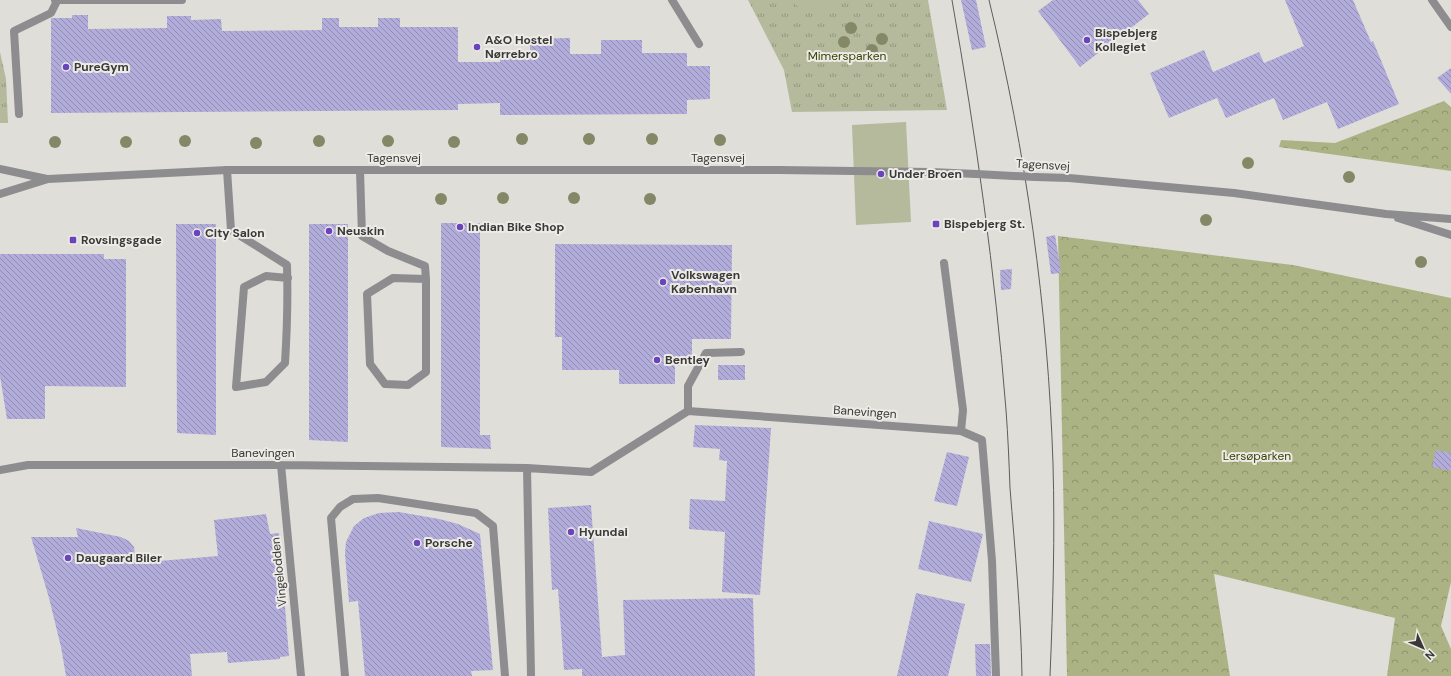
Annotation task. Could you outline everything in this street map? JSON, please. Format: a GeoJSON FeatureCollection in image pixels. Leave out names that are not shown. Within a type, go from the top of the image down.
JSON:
{"type":"FeatureCollection","features":[{"type":"Feature","properties":{"kind":"street"},"geometry":{"type":"LineString","coordinates":[[19,114],[14,31],[51,13],[56,0],[182,0]]}},
{"type":"Feature","properties":{"kind":"street"},"geometry":{"type":"LineString","coordinates":[[672,0],[699,44]]}},
{"type":"Feature","properties":{"kind":"street"},"geometry":{"type":"LineString","coordinates":[[1432,0],[1451,27]]}},
{"type":"Feature","properties":{"kind":"street","name":"Tagensvej"},"geometry":{"type":"LineString","coordinates":[[0,169],[48,179]]}},
{"type":"Feature","properties":{"kind":"street"},"geometry":{"type":"LineString","coordinates":[[227,170],[231,230],[287,265],[288,278],[284,363],[266,382],[236,387],[244,287],[266,276],[288,278]]}},
{"type":"Feature","properties":{"kind":"street","name":"Tagensvej"},"geometry":{"type":"LineString","coordinates":[[0,194],[48,179],[227,170],[779,170],[931,172],[1068,178],[1124,183],[1234,193],[1386,214],[1451,219]]}},
{"type":"Feature","properties":{"kind":"street"},"geometry":{"type":"LineString","coordinates":[[360,170],[362,236],[388,251],[425,266],[426,279],[426,372],[408,385],[385,384],[370,364],[367,294],[393,278],[426,279]]}},
{"type":"Feature","properties":{"kind":"street","name":"Tagensvej"},"geometry":{"type":"LineString","coordinates":[[1386,214],[1451,235]]}},
{"type":"Feature","properties":{"kind":"street"},"geometry":{"type":"LineString","coordinates":[[944,263],[963,410],[961,431]]}},
{"type":"Feature","properties":{"kind":"street"},"geometry":{"type":"LineString","coordinates":[[688,411],[688,386],[706,353],[741,352]]}},
{"type":"Feature","properties":{"kind":"street","name":"Banevingen"},"geometry":{"type":"LineString","coordinates":[[0,470],[28,465],[281,465],[527,468],[591,472],[688,411],[961,431],[982,440],[992,561],[996,676]]}},
{"type":"Feature","properties":{"kind":"street","name":"Vingelodden"},"geometry":{"type":"LineString","coordinates":[[281,465],[301,676]]}},
{"type":"Feature","properties":{"kind":"street"},"geometry":{"type":"LineString","coordinates":[[527,468],[531,676]]}},
{"type":"Feature","properties":{"kind":"street"},"geometry":{"type":"LineString","coordinates":[[345,676],[331,518],[340,507],[353,499],[378,498],[476,514],[493,526],[505,676]]}},
{"type":"Feature","properties":{"kind":"green space","name":"Mimersparken"},"geometry":{"type":"Polygon","coordinates":[[[748,0],[928,0],[947,110],[792,112],[784,70],[748,0]]]}},
{"type":"Feature","properties":{"kind":"green space"},"geometry":{"type":"Polygon","coordinates":[[[792,0],[855,0],[812,11],[800,8],[792,0]]]}},
{"type":"Feature","properties":{"kind":"green space"},"geometry":{"type":"Polygon","coordinates":[[[0,52],[6,79],[8,123],[0,123],[0,52]]]}},
{"type":"Feature","properties":{"kind":"green space"},"geometry":{"type":"Polygon","coordinates":[[[1444,101],[1451,107],[1451,171],[1279,147],[1281,140],[1335,143],[1444,101]]]}},
{"type":"Feature","properties":{"kind":"green space","name":"Under Broen"},"geometry":{"type":"Polygon","coordinates":[[[906,122],[911,222],[856,225],[852,125],[906,122]]]}},
{"type":"Feature","properties":{"kind":"green space","name":"Lersøparken"},"geometry":{"type":"Polygon","coordinates":[[[1058,236],[1293,265],[1451,298],[1451,582],[1441,626],[1451,649],[1451,676],[1387,676],[1395,618],[1214,574],[1230,676],[1067,676],[1058,236]]]}},
{"type":"Feature","properties":{"kind":"building"},"geometry":{"type":"Polygon","coordinates":[[[961,0],[976,0],[986,47],[972,50],[961,0]]]}},
{"type":"Feature","properties":{"kind":"building","name":"Bispebjerg Kollegiet"},"geometry":{"type":"Polygon","coordinates":[[[1053,0],[1138,0],[1149,14],[1080,67],[1038,11],[1053,0]]]}},
{"type":"Feature","properties":{"kind":"building"},"geometry":{"type":"Polygon","coordinates":[[[1285,0],[1353,0],[1371,42],[1373,41],[1399,104],[1338,129],[1327,102],[1283,120],[1274,98],[1226,118],[1217,98],[1169,118],[1150,73],[1204,50],[1213,72],[1259,52],[1264,63],[1304,46],[1285,0]]]}},
{"type":"Feature","properties":{"kind":"building"},"geometry":{"type":"Polygon","coordinates":[[[72,15],[88,15],[88,29],[167,28],[167,16],[191,16],[191,20],[221,19],[222,31],[322,30],[322,18],[339,18],[339,27],[378,27],[378,18],[400,18],[400,27],[458,27],[458,62],[500,62],[500,54],[530,54],[530,39],[570,38],[570,54],[601,54],[601,40],[642,40],[642,53],[687,53],[687,66],[710,66],[710,99],[687,100],[687,114],[500,115],[500,103],[458,104],[458,110],[51,113],[51,18],[72,18],[72,15]]]}},
{"type":"Feature","properties":{"kind":"building"},"geometry":{"type":"Polygon","coordinates":[[[1451,68],[1451,94],[1437,78],[1451,68]]]}},
{"type":"Feature","properties":{"kind":"building"},"geometry":{"type":"Polygon","coordinates":[[[441,223],[480,223],[480,435],[490,435],[491,449],[441,447],[441,223]]]}},
{"type":"Feature","properties":{"kind":"building"},"geometry":{"type":"Polygon","coordinates":[[[176,224],[216,224],[216,435],[177,433],[176,224]]]}},
{"type":"Feature","properties":{"kind":"building"},"geometry":{"type":"Polygon","coordinates":[[[309,224],[348,224],[348,442],[309,440],[309,224]]]}},
{"type":"Feature","properties":{"kind":"building"},"geometry":{"type":"Polygon","coordinates":[[[1055,235],[1061,273],[1051,274],[1046,237],[1055,235]]]}},
{"type":"Feature","properties":{"kind":"building"},"geometry":{"type":"Polygon","coordinates":[[[555,244],[732,245],[731,339],[692,339],[692,366],[675,366],[675,384],[619,384],[619,370],[562,370],[562,337],[555,337],[555,244]]]}},
{"type":"Feature","properties":{"kind":"building"},"geometry":{"type":"Polygon","coordinates":[[[0,254],[104,254],[104,259],[126,259],[126,387],[45,386],[45,419],[7,419],[0,376],[0,254]]]}},
{"type":"Feature","properties":{"kind":"building"},"geometry":{"type":"Polygon","coordinates":[[[1012,269],[1011,289],[1001,290],[1000,270],[1012,269]]]}},
{"type":"Feature","properties":{"kind":"building"},"geometry":{"type":"Polygon","coordinates":[[[718,365],[745,365],[745,380],[718,380],[718,365]]]}},
{"type":"Feature","properties":{"kind":"building"},"geometry":{"type":"Polygon","coordinates":[[[695,425],[771,428],[760,595],[722,592],[725,532],[689,529],[690,499],[725,501],[727,461],[719,460],[720,449],[693,447],[695,425]]]}},
{"type":"Feature","properties":{"kind":"building"},"geometry":{"type":"Polygon","coordinates":[[[1436,450],[1451,453],[1451,471],[1432,467],[1436,450]]]}},
{"type":"Feature","properties":{"kind":"building"},"geometry":{"type":"Polygon","coordinates":[[[947,452],[969,457],[957,506],[934,501],[947,452]]]}},
{"type":"Feature","properties":{"kind":"building"},"geometry":{"type":"Polygon","coordinates":[[[591,505],[602,657],[625,655],[623,600],[753,598],[755,676],[582,676],[582,669],[564,670],[558,589],[552,590],[548,508],[591,505]]]}},
{"type":"Feature","properties":{"kind":"building"},"geometry":{"type":"Polygon","coordinates":[[[399,512],[458,524],[480,534],[493,670],[471,671],[472,676],[365,676],[358,601],[349,602],[345,554],[346,542],[354,526],[364,518],[379,513],[399,512]]]}},
{"type":"Feature","properties":{"kind":"building"},"geometry":{"type":"Polygon","coordinates":[[[266,514],[270,534],[279,533],[289,656],[280,657],[280,659],[228,663],[227,652],[190,654],[192,676],[66,676],[61,647],[49,598],[31,537],[78,537],[76,528],[121,537],[129,541],[134,547],[136,563],[218,556],[214,520],[266,514]]]}},
{"type":"Feature","properties":{"kind":"building"},"geometry":{"type":"Polygon","coordinates":[[[929,521],[983,534],[971,582],[918,569],[929,521]]]}},
{"type":"Feature","properties":{"kind":"building"},"geometry":{"type":"Polygon","coordinates":[[[916,593],[965,604],[948,676],[897,676],[916,593]]]}},
{"type":"Feature","properties":{"kind":"building"},"geometry":{"type":"Polygon","coordinates":[[[975,644],[990,644],[991,676],[976,676],[975,644]]]}},
{"type":"Feature","properties":{"kind":"tram line"},"geometry":{"type":"LineString","coordinates":[[952,0],[977,153],[1002,358],[1019,605],[1022,676]]}},
{"type":"Feature","properties":{"kind":"tram line"},"geometry":{"type":"LineString","coordinates":[[989,0],[1014,115],[1024,172],[1033,230],[1046,347],[1054,490],[1050,676]]}},
{"type":"Feature","properties":{"kind":"place","name":"Bispebjerg Kollegiet"},"geometry":{"type":"Point","coordinates":[1087,40]}},
{"type":"Feature","properties":{"kind":"place","name":"A&O Hostel Nørrebro"},"geometry":{"type":"Point","coordinates":[477,47]}},
{"type":"Feature","properties":{"kind":"place","name":"PureGym"},"geometry":{"type":"Point","coordinates":[66,67]}},
{"type":"Feature","properties":{"kind":"place","name":"Under Broen"},"geometry":{"type":"Point","coordinates":[881,174]}},
{"type":"Feature","properties":{"kind":"place","name":"Bispebjerg St."},"geometry":{"type":"Point","coordinates":[936,224]}},
{"type":"Feature","properties":{"kind":"place","name":"Indian Bike Shop"},"geometry":{"type":"Point","coordinates":[460,227]}},
{"type":"Feature","properties":{"kind":"place","name":"Neuskin"},"geometry":{"type":"Point","coordinates":[329,231]}},
{"type":"Feature","properties":{"kind":"place","name":"City Salon"},"geometry":{"type":"Point","coordinates":[197,233]}},
{"type":"Feature","properties":{"kind":"place","name":"Rovsingsgade"},"geometry":{"type":"Point","coordinates":[73,240]}},
{"type":"Feature","properties":{"kind":"place","name":"Volkswagen København"},"geometry":{"type":"Point","coordinates":[663,282]}},
{"type":"Feature","properties":{"kind":"place","name":"Bentley"},"geometry":{"type":"Point","coordinates":[657,360]}},
{"type":"Feature","properties":{"kind":"place","name":"Hyundai"},"geometry":{"type":"Point","coordinates":[571,532]}},
{"type":"Feature","properties":{"kind":"place","name":"Porsche"},"geometry":{"type":"Point","coordinates":[417,543]}},
{"type":"Feature","properties":{"kind":"place","name":"Daugaard Biler"},"geometry":{"type":"Point","coordinates":[68,558]}}]}
